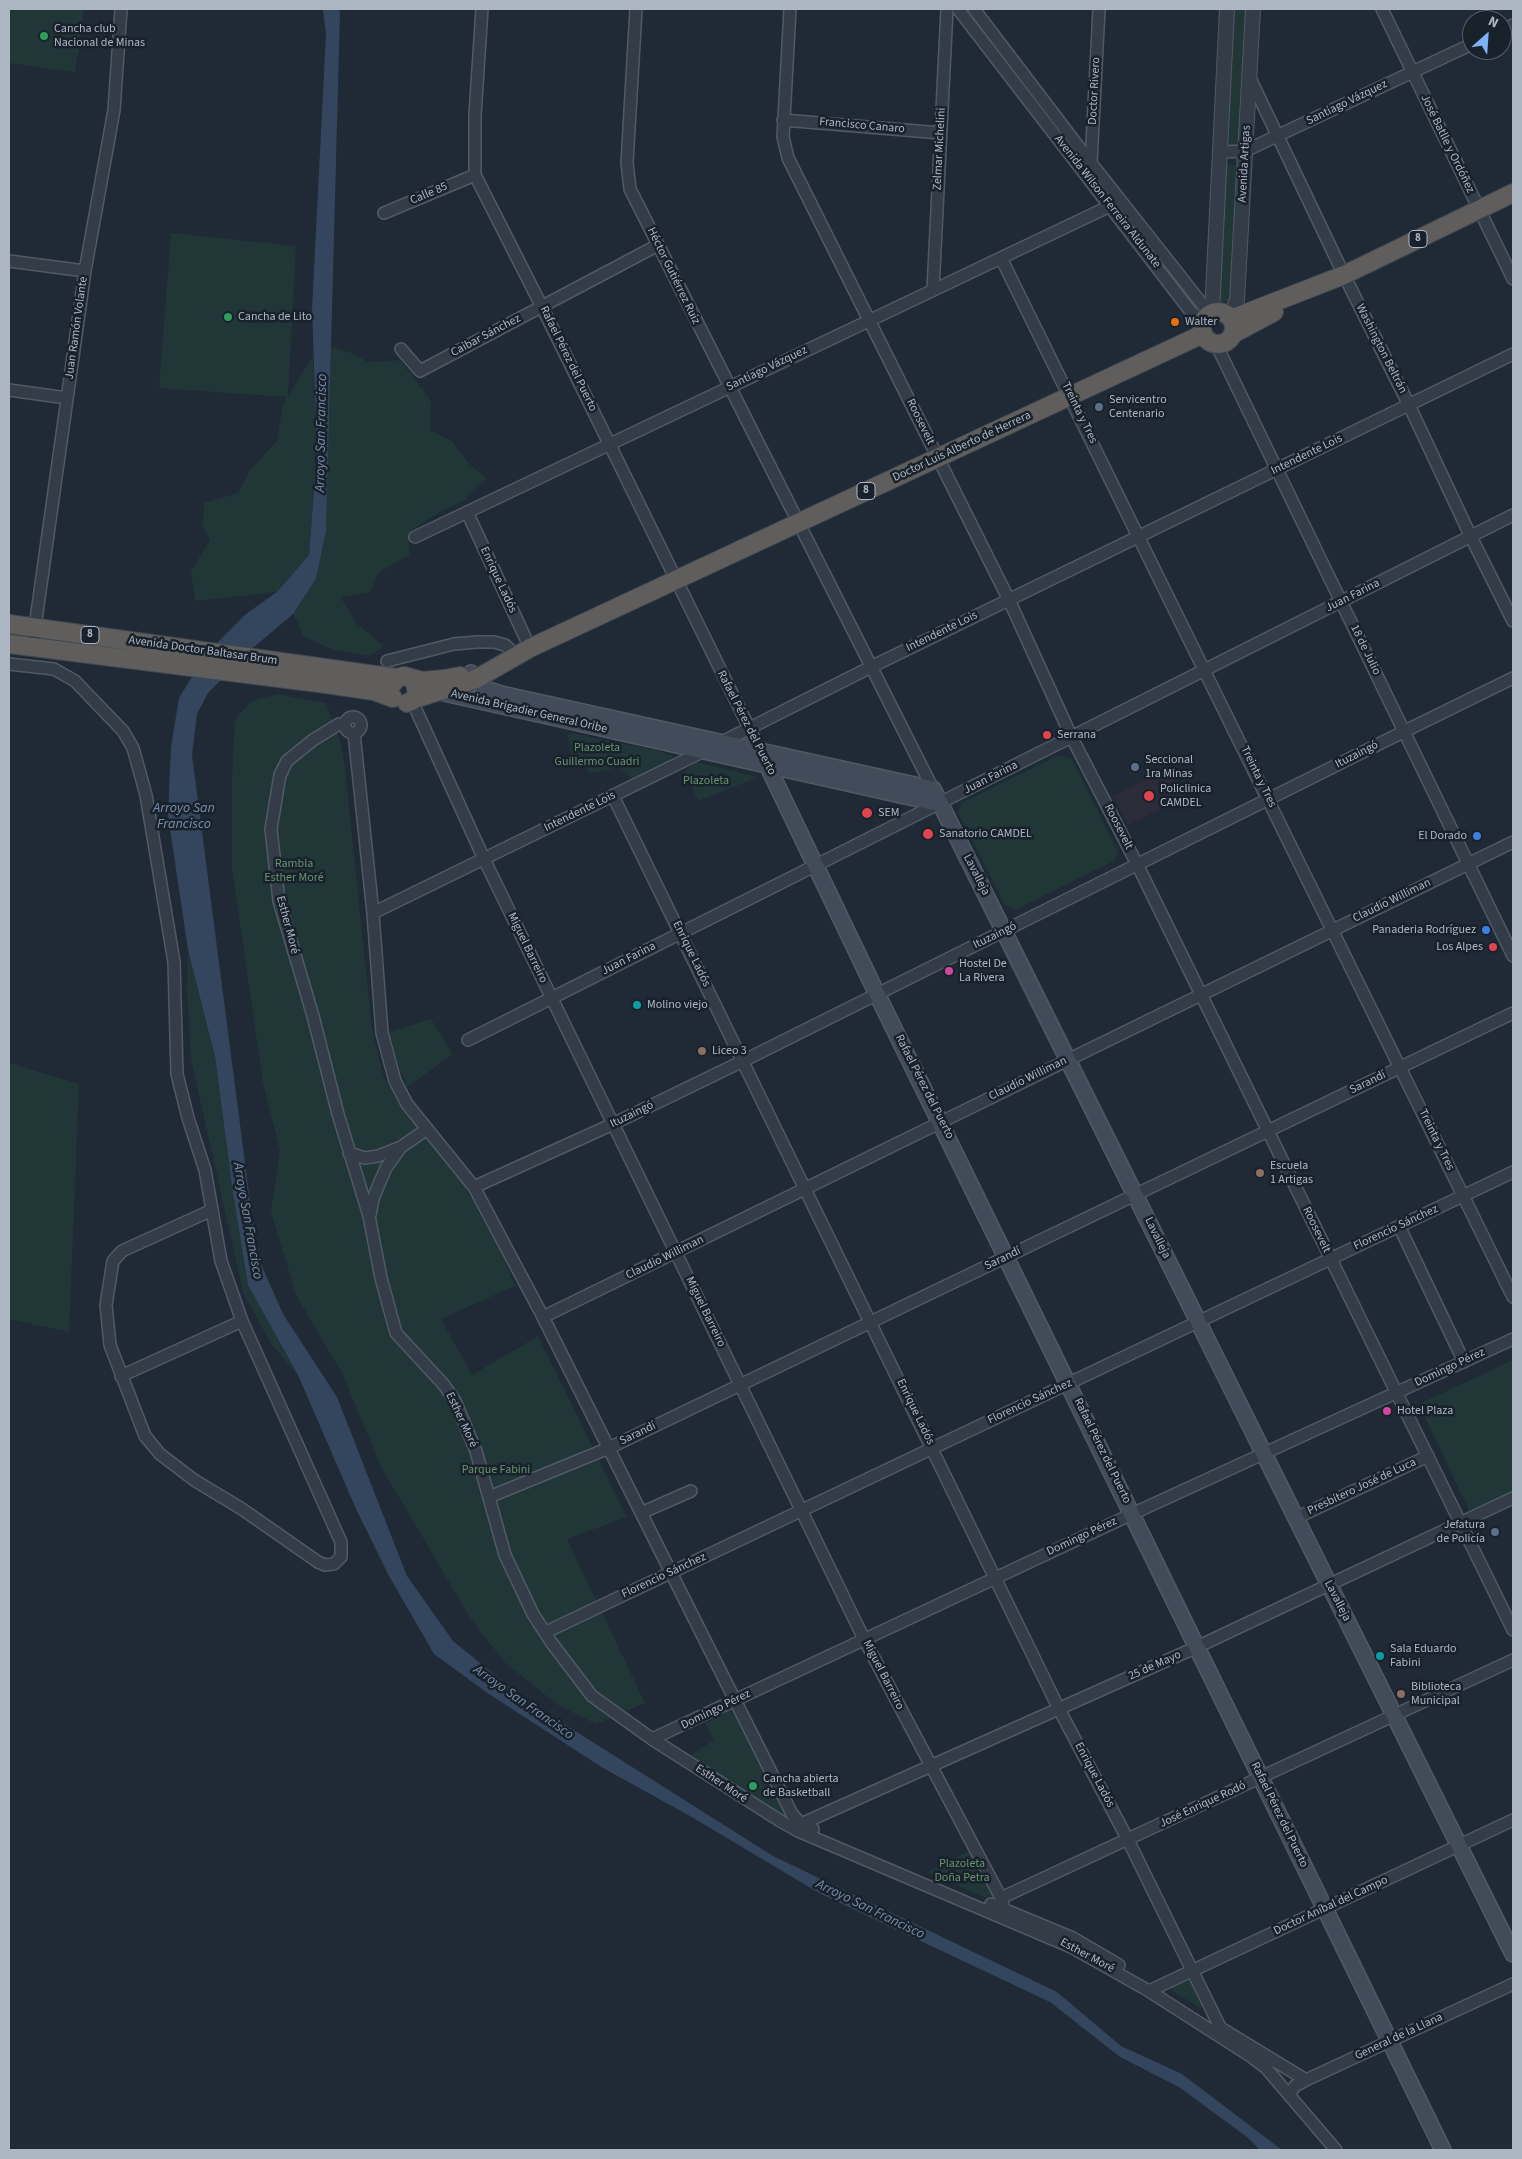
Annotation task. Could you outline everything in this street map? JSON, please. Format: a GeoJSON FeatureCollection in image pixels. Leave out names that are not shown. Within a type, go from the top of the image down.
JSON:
{"type":"FeatureCollection","features":[{"type":"Feature","properties":{"kind":"highway","name":"8"},"geometry":{"type":"LineString","coordinates":[[1209,325],[1226,342],[1231,323],[1344,275],[1513,193]]}},
{"type":"Feature","properties":{"kind":"highway"},"geometry":{"type":"LineString","coordinates":[[1209,325],[1222,312],[1231,323]]}},
{"type":"Feature","properties":{"kind":"highway","name":"Doctor Luis Alberto de Herrera"},"geometry":{"type":"LineString","coordinates":[[413,700],[440,692],[522,651],[1071,396],[1209,325]]}},
{"type":"Feature","properties":{"kind":"highway","name":"Avenida Doctor Baltasar Brum"},"geometry":{"type":"LineString","coordinates":[[9,624],[172,647],[329,676],[393,698]]}},
{"type":"Feature","properties":{"kind":"highway","name":"Avenida Doctor Baltasar Brum"},"geometry":{"type":"LineString","coordinates":[[9,644],[163,664],[329,676],[404,678]]}},
{"type":"Feature","properties":{"kind":"highway","name":"Doctor Luis Alberto de Herrera"},"geometry":{"type":"LineString","coordinates":[[404,678],[422,681],[474,676]]}},
{"type":"Feature","properties":{"kind":"highway"},"geometry":{"type":"LineString","coordinates":[[393,698],[391,687],[404,678],[418,688],[413,700]]}},
{"type":"Feature","properties":{"kind":"highway","name":"8"},"geometry":{"type":"LineString","coordinates":[[393,698],[405,704],[413,700]]}},
{"type":"Feature","properties":{"kind":"main road","name":"Avenida Brigadier General Oribe"},"geometry":{"type":"LineString","coordinates":[[474,676],[483,688],[532,707],[705,751],[940,804]]}},
{"type":"Feature","properties":{"kind":"main road","name":"Avenida Brigadier General Oribe"},"geometry":{"type":"LineString","coordinates":[[440,692],[723,742],[933,789]]}},
{"type":"Feature","properties":{"kind":"main road","name":"Rafael Pérez del Puerto"},"geometry":{"type":"LineString","coordinates":[[760,750],[877,994],[941,1121],[1443,2150]]}},
{"type":"Feature","properties":{"kind":"main road","name":"Lavalleja"},"geometry":{"type":"LineString","coordinates":[[933,789],[1513,1954]]}},
{"type":"Feature","properties":{"kind":"street","name":"Juan Ramón Volante"},"geometry":{"type":"LineString","coordinates":[[34,647],[35,627],[85,271],[114,110],[121,9]]}},
{"type":"Feature","properties":{"kind":"street","name":"Rafael Pérez del Puerto"},"geometry":{"type":"LineString","coordinates":[[482,9],[475,115],[475,175],[760,750]]}},
{"type":"Feature","properties":{"kind":"street","name":"Héctor Gutiérrez Ruiz"},"geometry":{"type":"LineString","coordinates":[[636,9],[627,163],[630,189],[729,388],[799,523]]}},
{"type":"Feature","properties":{"kind":"street","name":"Roosevelt"},"geometry":{"type":"LineString","coordinates":[[790,9],[783,120],[784,142],[788,158],[1009,600],[1072,738],[1137,864],[1396,1393],[1462,1522],[1513,1630]]}},
{"type":"Feature","properties":{"kind":"street","name":"Zelmar Michelini"},"geometry":{"type":"LineString","coordinates":[[934,290],[947,9]]}},
{"type":"Feature","properties":{"kind":"street","name":"Avenida Wilson Ferreira Aldunate"},"geometry":{"type":"LineString","coordinates":[[958,9],[1018,77],[1209,325]]}},
{"type":"Feature","properties":{"kind":"street","name":"Avenida Wilson Ferreira Aldunate"},"geometry":{"type":"LineString","coordinates":[[974,9],[1018,77]]}},
{"type":"Feature","properties":{"kind":"street","name":"Doctor Rivero"},"geometry":{"type":"LineString","coordinates":[[1087,167],[1099,9]]}},
{"type":"Feature","properties":{"kind":"street","name":"Avenida Artigas"},"geometry":{"type":"LineString","coordinates":[[1209,325],[1227,9]]}},
{"type":"Feature","properties":{"kind":"street","name":"Avenida Artigas"},"geometry":{"type":"LineString","coordinates":[[1231,323],[1237,300],[1253,9]]}},
{"type":"Feature","properties":{"kind":"street","name":"José Batlle y Ordóñez"},"geometry":{"type":"LineString","coordinates":[[1382,9],[1513,280]]}},
{"type":"Feature","properties":{"kind":"street","name":"Santiago Vázquez"},"geometry":{"type":"LineString","coordinates":[[1220,152],[1245,151],[1462,49]]}},
{"type":"Feature","properties":{"kind":"street","name":"Washington Beltrán"},"geometry":{"type":"LineString","coordinates":[[1249,76],[1513,621]]}},
{"type":"Feature","properties":{"kind":"street","name":"Francisco Canaro"},"geometry":{"type":"LineString","coordinates":[[783,120],[941,133]]}},
{"type":"Feature","properties":{"kind":"street","name":"Calle 85"},"geometry":{"type":"LineString","coordinates":[[384,213],[475,175]]}},
{"type":"Feature","properties":{"kind":"street","name":"Santiago Vázquez"},"geometry":{"type":"LineString","coordinates":[[415,537],[1115,202]]}},
{"type":"Feature","properties":{"kind":"street","name":"Caibar Sánchez"},"geometry":{"type":"LineString","coordinates":[[400,349],[420,372],[658,246]]}},
{"type":"Feature","properties":{"kind":"street","name":"Treinta y Tres"},"geometry":{"type":"LineString","coordinates":[[1001,258],[1270,799],[1513,1297]]}},
{"type":"Feature","properties":{"kind":"street"},"geometry":{"type":"LineString","coordinates":[[9,260],[85,271]]}},
{"type":"Feature","properties":{"kind":"street","name":"18 de Julio"},"geometry":{"type":"LineString","coordinates":[[1209,325],[1277,470],[1513,956]]}},
{"type":"Feature","properties":{"kind":"street","name":"Intendente Lois"},"geometry":{"type":"LineString","coordinates":[[373,913],[705,751],[871,667],[1513,354]]}},
{"type":"Feature","properties":{"kind":"street"},"geometry":{"type":"LineString","coordinates":[[9,390],[67,398]]}},
{"type":"Feature","properties":{"kind":"street","name":"Enrique Ladós"},"geometry":{"type":"LineString","coordinates":[[467,512],[522,651]]}},
{"type":"Feature","properties":{"kind":"street","name":"Juan Farina"},"geometry":{"type":"LineString","coordinates":[[468,1040],[1513,515]]}},
{"type":"Feature","properties":{"kind":"street","name":"Lavalleja"},"geometry":{"type":"LineString","coordinates":[[799,523],[933,789]]}},
{"type":"Feature","properties":{"kind":"street"},"geometry":{"type":"LineString","coordinates":[[387,661],[454,644],[477,642],[499,643],[522,651]]}},
{"type":"Feature","properties":{"kind":"street"},"geometry":{"type":"LineString","coordinates":[[9,664],[54,669],[75,681],[123,731],[133,748],[146,795],[174,962],[177,1074],[188,1118],[205,1170],[221,1261],[242,1321],[342,1542],[341,1557],[334,1564],[325,1565],[318,1562],[242,1509],[194,1480],[160,1454],[145,1436],[110,1345],[106,1305],[113,1261],[122,1251],[212,1210]]}},
{"type":"Feature","properties":{"kind":"street","name":"Ituzaingó"},"geometry":{"type":"LineString","coordinates":[[474,1187],[613,1124],[743,1061],[1513,678]]}},
{"type":"Feature","properties":{"kind":"street","name":"Miguel Barreiro"},"geometry":{"type":"LineString","coordinates":[[413,700],[484,859],[864,1639],[931,1766],[1002,1908]]}},
{"type":"Feature","properties":{"kind":"street","name":"Esther Moré"},"geometry":{"type":"LineString","coordinates":[[373,913],[354,733],[347,731],[344,725],[339,724],[312,740],[287,761],[280,775],[271,829],[279,901],[350,1153],[370,1216],[381,1278],[396,1333],[444,1385],[454,1401],[476,1451],[505,1555],[534,1614],[551,1642],[592,1696],[652,1739],[799,1828],[1073,1938],[1153,1990],[1266,2068],[1336,2150]]}},
{"type":"Feature","properties":{"kind":"street","name":"Enrique Ladós"},"geometry":{"type":"LineString","coordinates":[[613,796],[1059,1708],[1128,1840],[1220,2027]]}},
{"type":"Feature","properties":{"kind":"street","name":"Claudio Williman"},"geometry":{"type":"LineString","coordinates":[[543,1317],[1513,842]]}},
{"type":"Feature","properties":{"kind":"street"},"geometry":{"type":"LineString","coordinates":[[373,913],[382,1033],[395,1081],[400,1092],[407,1104],[474,1187],[543,1317],[799,1828]]}},
{"type":"Feature","properties":{"kind":"street","name":"Sarandí"},"geometry":{"type":"LineString","coordinates":[[489,1497],[609,1448],[1513,1013]]}},
{"type":"Feature","properties":{"kind":"street","name":"Esther Moré"},"geometry":{"type":"LineString","coordinates":[[350,1153],[365,1158],[378,1156],[401,1147],[427,1129]]}},
{"type":"Feature","properties":{"kind":"street","name":"Esther Moré"},"geometry":{"type":"LineString","coordinates":[[370,1216],[373,1199],[386,1168],[401,1147]]}},
{"type":"Feature","properties":{"kind":"street","name":"Florencio Sánchez"},"geometry":{"type":"LineString","coordinates":[[546,1632],[1513,1172]]}},
{"type":"Feature","properties":{"kind":"street"},"geometry":{"type":"LineString","coordinates":[[1399,1226],[1464,1362]]}},
{"type":"Feature","properties":{"kind":"street"},"geometry":{"type":"LineString","coordinates":[[121,1376],[242,1321]]}},
{"type":"Feature","properties":{"kind":"street","name":"Domingo Pérez"},"geometry":{"type":"LineString","coordinates":[[652,1739],[1132,1514],[1513,1339]]}},
{"type":"Feature","properties":{"kind":"street","name":"Presbítero José de Luca"},"geometry":{"type":"LineString","coordinates":[[1296,1518],[1428,1456]]}},
{"type":"Feature","properties":{"kind":"street"},"geometry":{"type":"LineString","coordinates":[[641,1514],[691,1491]]}},
{"type":"Feature","properties":{"kind":"street","name":"25 de Mayo"},"geometry":{"type":"LineString","coordinates":[[799,1828],[931,1766],[1197,1647],[1513,1498]]}},
{"type":"Feature","properties":{"kind":"street","name":"José Enrique Rodó"},"geometry":{"type":"LineString","coordinates":[[1002,1908],[1128,1840],[1513,1660]]}},
{"type":"Feature","properties":{"kind":"street","name":"Doctor Aníbal del Campo"},"geometry":{"type":"LineString","coordinates":[[1153,1990],[1513,1820]]}},
{"type":"Feature","properties":{"kind":"street","name":"General de la Llana"},"geometry":{"type":"LineString","coordinates":[[1290,2095],[1295,2086],[1306,2080],[1513,1984]]}},
{"type":"Feature","properties":{"kind":"street","name":"Esther Moré"},"geometry":{"type":"LineString","coordinates":[[1153,1990],[1220,2027],[1306,2080]]}},
{"type":"Feature","properties":{"kind":"shaded area","name":"Policlinica CAMDEL"},"geometry":{"type":"Polygon","coordinates":[[[1171,767],[1186,796],[1128,825],[1113,796],[1171,767]]]}},
{"type":"Feature","properties":{"kind":"green space","name":"Cancha club Nacional de Minas"},"geometry":{"type":"Polygon","coordinates":[[[9,9],[84,9],[75,72],[9,63],[9,9]]]}},
{"type":"Feature","properties":{"kind":"green space"},"geometry":{"type":"Polygon","coordinates":[[[1234,9],[1249,9],[1240,145],[1237,147],[1232,147],[1228,141],[1234,9]]]}},
{"type":"Feature","properties":{"kind":"green space"},"geometry":{"type":"Polygon","coordinates":[[[1228,164],[1234,165],[1239,169],[1232,301],[1228,303],[1218,300],[1224,168],[1228,164]]]}},
{"type":"Feature","properties":{"kind":"green space"},"geometry":{"type":"Polygon","coordinates":[[[171,233],[296,246],[288,396],[313,356],[317,452],[309,555],[277,592],[195,601],[191,571],[210,540],[203,527],[204,503],[238,493],[250,470],[277,441],[283,405],[287,397],[159,388],[171,233]]]}},
{"type":"Feature","properties":{"kind":"green space"},"geometry":{"type":"Polygon","coordinates":[[[331,347],[349,352],[368,362],[400,360],[431,401],[430,430],[452,441],[472,467],[487,478],[464,501],[445,509],[410,531],[409,555],[378,573],[370,592],[341,598],[357,624],[384,646],[369,656],[334,650],[304,637],[293,614],[316,579],[326,531],[331,347]]]}},
{"type":"Feature","properties":{"kind":"green space"},"geometry":{"type":"Polygon","coordinates":[[[278,694],[326,703],[341,743],[372,1029],[384,1078],[400,1105],[465,1187],[503,1256],[515,1286],[441,1319],[472,1375],[538,1336],[627,1517],[567,1539],[645,1703],[596,1724],[558,1705],[505,1663],[469,1616],[380,1465],[343,1375],[296,1295],[271,1212],[280,1150],[263,1083],[232,868],[232,777],[235,720],[251,701],[278,694]]]}},
{"type":"Feature","properties":{"kind":"green space","name":"Plazoleta Guillermo Cuadri"},"geometry":{"type":"Polygon","coordinates":[[[571,733],[655,750],[673,756],[674,764],[635,782],[620,767],[590,773],[583,763],[573,765],[568,736],[571,733]]]}},
{"type":"Feature","properties":{"kind":"green space"},"geometry":{"type":"Polygon","coordinates":[[[1059,755],[1072,759],[1118,852],[1114,861],[1015,910],[1005,905],[958,813],[961,803],[1059,755]]]}},
{"type":"Feature","properties":{"kind":"green space","name":"Plazoleta"},"geometry":{"type":"Polygon","coordinates":[[[696,762],[758,777],[698,801],[685,772],[696,762]]]}},
{"type":"Feature","properties":{"kind":"green space"},"geometry":{"type":"Polygon","coordinates":[[[188,950],[215,1057],[233,1193],[248,1285],[298,1375],[271,1344],[243,1292],[191,1059],[187,990],[188,950]]]}},
{"type":"Feature","properties":{"kind":"green space"},"geometry":{"type":"Polygon","coordinates":[[[431,1019],[453,1054],[407,1087],[389,1032],[431,1019]]]}},
{"type":"Feature","properties":{"kind":"green space"},"geometry":{"type":"Polygon","coordinates":[[[9,1063],[79,1084],[69,1332],[9,1319],[9,1063]]]}},
{"type":"Feature","properties":{"kind":"green space"},"geometry":{"type":"Polygon","coordinates":[[[1513,1360],[1513,1492],[1470,1513],[1419,1404],[1513,1360]]]}},
{"type":"Feature","properties":{"kind":"green space","name":"Cancha abierta de Basketball"},"geometry":{"type":"Polygon","coordinates":[[[730,1709],[737,1715],[792,1823],[688,1757],[714,1740],[705,1724],[730,1709]]]}},
{"type":"Feature","properties":{"kind":"green space","name":"Plazoleta Doña Petra"},"geometry":{"type":"Polygon","coordinates":[[[969,1851],[991,1895],[986,1898],[927,1872],[969,1851]]]}},
{"type":"Feature","properties":{"kind":"green space"},"geometry":{"type":"Polygon","coordinates":[[[1190,1980],[1202,2009],[1169,1989],[1190,1980]]]}},
{"type":"Feature","properties":{"kind":"water","name":"Arroyo San Francisco"},"geometry":{"type":"Polygon","coordinates":[[[323,9],[339,9],[340,13],[326,531],[316,579],[293,614],[247,653],[208,693],[197,714],[192,755],[257,1255],[283,1314],[337,1397],[407,1576],[453,1641],[523,1698],[773,1856],[1057,1992],[1121,2046],[1182,2074],[1282,2150],[1260,2150],[1247,2137],[1179,2087],[1120,2057],[1050,2002],[819,1893],[690,1816],[603,1768],[489,1694],[434,1654],[389,1576],[356,1509],[298,1375],[248,1285],[233,1193],[215,1057],[188,950],[168,815],[171,747],[179,698],[206,654],[246,614],[277,592],[309,555],[317,452],[312,308],[326,35],[323,9]]]}},
{"type":"Feature","properties":{"kind":"place","name":"Cancha club Nacional de Minas"},"geometry":{"type":"Point","coordinates":[44,36]}},
{"type":"Feature","properties":{"kind":"place","name":"Cancha de Lito"},"geometry":{"type":"Point","coordinates":[228,317]}},
{"type":"Feature","properties":{"kind":"place","name":"Walter"},"geometry":{"type":"Point","coordinates":[1175,322]}},
{"type":"Feature","properties":{"kind":"place","name":"Servicentro Centenario"},"geometry":{"type":"Point","coordinates":[1099,407]}},
{"type":"Feature","properties":{"kind":"place","name":"Serrana"},"geometry":{"type":"Point","coordinates":[1047,735]}},
{"type":"Feature","properties":{"kind":"place","name":"Seccional 1ra Minas"},"geometry":{"type":"Point","coordinates":[1135,767]}},
{"type":"Feature","properties":{"kind":"place","name":"Policlinica CAMDEL"},"geometry":{"type":"Point","coordinates":[1149,796]}},
{"type":"Feature","properties":{"kind":"place","name":"SEM"},"geometry":{"type":"Point","coordinates":[867,813]}},
{"type":"Feature","properties":{"kind":"place","name":"Sanatorio CAMDEL"},"geometry":{"type":"Point","coordinates":[928,834]}},
{"type":"Feature","properties":{"kind":"place","name":"El Dorado"},"geometry":{"type":"Point","coordinates":[1477,836]}},
{"type":"Feature","properties":{"kind":"place","name":"Panaderia Rodríguez"},"geometry":{"type":"Point","coordinates":[1486,930]}},
{"type":"Feature","properties":{"kind":"place","name":"Los Alpes"},"geometry":{"type":"Point","coordinates":[1493,947]}},
{"type":"Feature","properties":{"kind":"place","name":"Hostel De La Rivera"},"geometry":{"type":"Point","coordinates":[949,971]}},
{"type":"Feature","properties":{"kind":"place","name":"Molino viejo"},"geometry":{"type":"Point","coordinates":[637,1005]}},
{"type":"Feature","properties":{"kind":"place","name":"Liceo 3"},"geometry":{"type":"Point","coordinates":[702,1051]}},
{"type":"Feature","properties":{"kind":"place","name":"Escuela 1 Artigas"},"geometry":{"type":"Point","coordinates":[1260,1173]}},
{"type":"Feature","properties":{"kind":"place","name":"Hotel Plaza"},"geometry":{"type":"Point","coordinates":[1387,1411]}},
{"type":"Feature","properties":{"kind":"place","name":"Jefatura de Policía"},"geometry":{"type":"Point","coordinates":[1495,1532]}},
{"type":"Feature","properties":{"kind":"place","name":"Sala Eduardo Fabini"},"geometry":{"type":"Point","coordinates":[1380,1656]}},
{"type":"Feature","properties":{"kind":"place","name":"Biblioteca Municipal"},"geometry":{"type":"Point","coordinates":[1401,1694]}},
{"type":"Feature","properties":{"kind":"place","name":"Cancha abierta de Basketball"},"geometry":{"type":"Point","coordinates":[753,1786]}},
{"type":"Feature","properties":{"kind":"park label","name":"Rambla Esther Moré"},"geometry":{"type":"Point","coordinates":[294,871]}},
{"type":"Feature","properties":{"kind":"park label","name":"Parque Fabini"},"geometry":{"type":"Point","coordinates":[496,1470]}}]}
